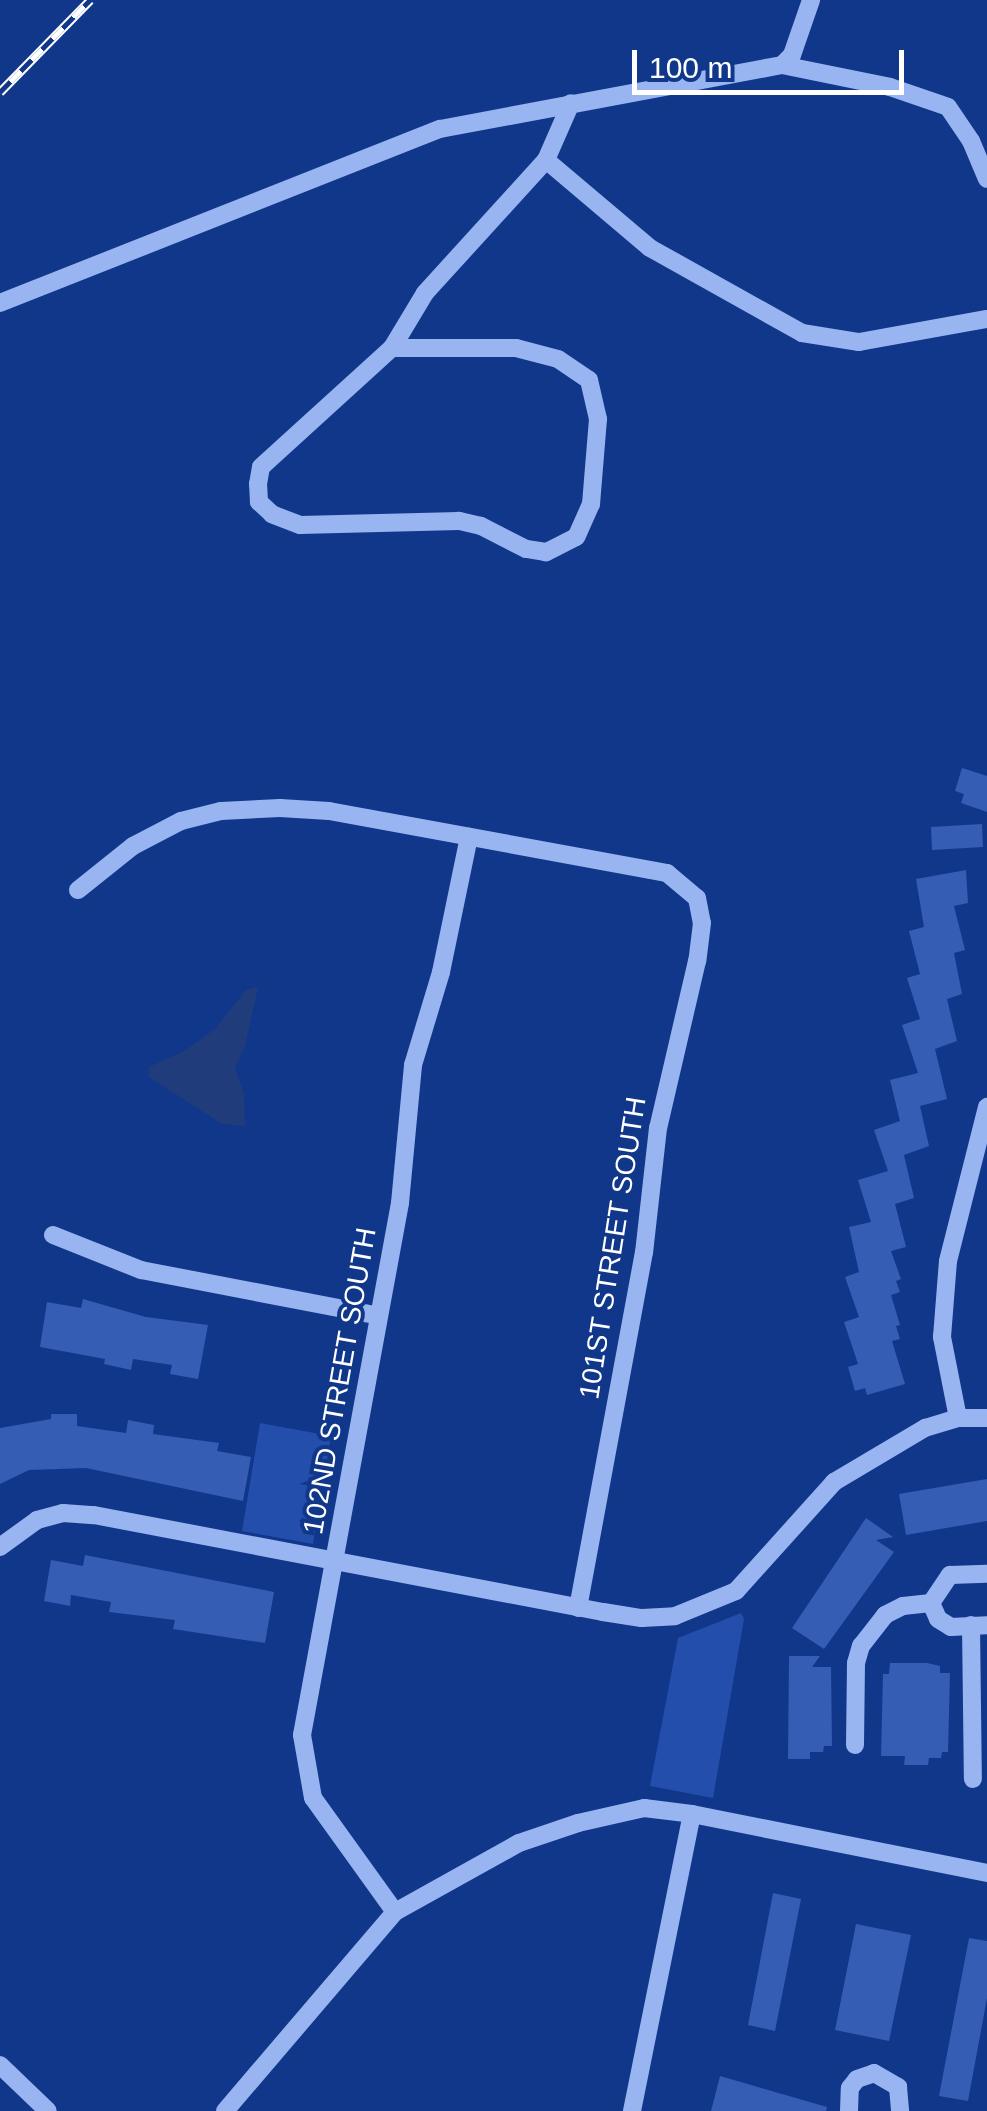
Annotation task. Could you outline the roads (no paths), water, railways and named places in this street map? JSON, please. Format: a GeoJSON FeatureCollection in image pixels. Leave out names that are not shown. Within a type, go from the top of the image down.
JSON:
{"type":"FeatureCollection","features":[{"type":"Feature","properties":{"kind":"street"},"geometry":{"type":"LineString","coordinates":[[782,65],[792,55],[811,0]]}},
{"type":"Feature","properties":{"kind":"street"},"geometry":{"type":"LineString","coordinates":[[0,304],[440,130],[571,102],[782,65],[890,87],[948,107],[971,141],[987,179]]}},
{"type":"Feature","properties":{"kind":"street"},"geometry":{"type":"LineString","coordinates":[[392,348],[516,348],[558,359],[589,380],[598,419],[592,504],[576,537],[546,552],[526,549],[482,526],[460,521],[300,524],[272,514],[260,502],[261,467],[392,348],[434,283],[546,160],[571,102]]}},
{"type":"Feature","properties":{"kind":"street"},"geometry":{"type":"LineString","coordinates":[[546,160],[650,248],[802,333],[860,342],[987,320]]}},
{"type":"Feature","properties":{"kind":"street"},"geometry":{"type":"LineString","coordinates":[[78,890],[133,846],[181,821],[221,812],[280,808],[329,811],[469,837]]}},
{"type":"Feature","properties":{"kind":"street","name":"101ST STREET SOUTH"},"geometry":{"type":"LineString","coordinates":[[469,837],[667,874],[698,898],[702,923],[697,961],[658,1128],[644,1252],[578,1608]]}},
{"type":"Feature","properties":{"kind":"street","name":"102ND STREET SOUTH"},"geometry":{"type":"LineString","coordinates":[[395,1912],[313,1798],[302,1735],[400,1203],[413,1065],[441,972],[469,837]]}},
{"type":"Feature","properties":{"kind":"street"},"geometry":{"type":"LineString","coordinates":[[958,1418],[942,1337],[948,1261],[987,1107]]}},
{"type":"Feature","properties":{"kind":"street"},"geometry":{"type":"LineString","coordinates":[[53,1235],[141,1270],[379,1316]]}},
{"type":"Feature","properties":{"kind":"street"},"geometry":{"type":"LineString","coordinates":[[0,1547],[26,1526],[62,1513],[94,1515],[578,1608],[642,1618],[675,1616],[736,1591],[834,1482],[925,1428],[958,1418],[987,1418]]}},
{"type":"Feature","properties":{"kind":"street"},"geometry":{"type":"LineString","coordinates":[[855,1744],[856,1663],[861,1646],[884,1615],[903,1606],[930,1603],[950,1576],[987,1574]]}},
{"type":"Feature","properties":{"kind":"street"},"geometry":{"type":"LineString","coordinates":[[930,1603],[938,1619],[951,1627],[979,1625],[973,1779]]}},
{"type":"Feature","properties":{"kind":"street"},"geometry":{"type":"LineString","coordinates":[[225,2111],[395,1912],[518,1843],[564,1828],[644,1808],[987,1872]]}},
{"type":"Feature","properties":{"kind":"street"},"geometry":{"type":"LineString","coordinates":[[632,2111],[692,1814]]}},
{"type":"Feature","properties":{"kind":"street"},"geometry":{"type":"LineString","coordinates":[[0,2065],[48,2111]]}},
{"type":"Feature","properties":{"kind":"street"},"geometry":{"type":"LineString","coordinates":[[849,2111],[850,2088],[874,2073],[898,2087],[900,2111]]}},
{"type":"Feature","properties":{"kind":"railway"},"geometry":{"type":"LineString","coordinates":[[0,92],[90,0]]}}]}
